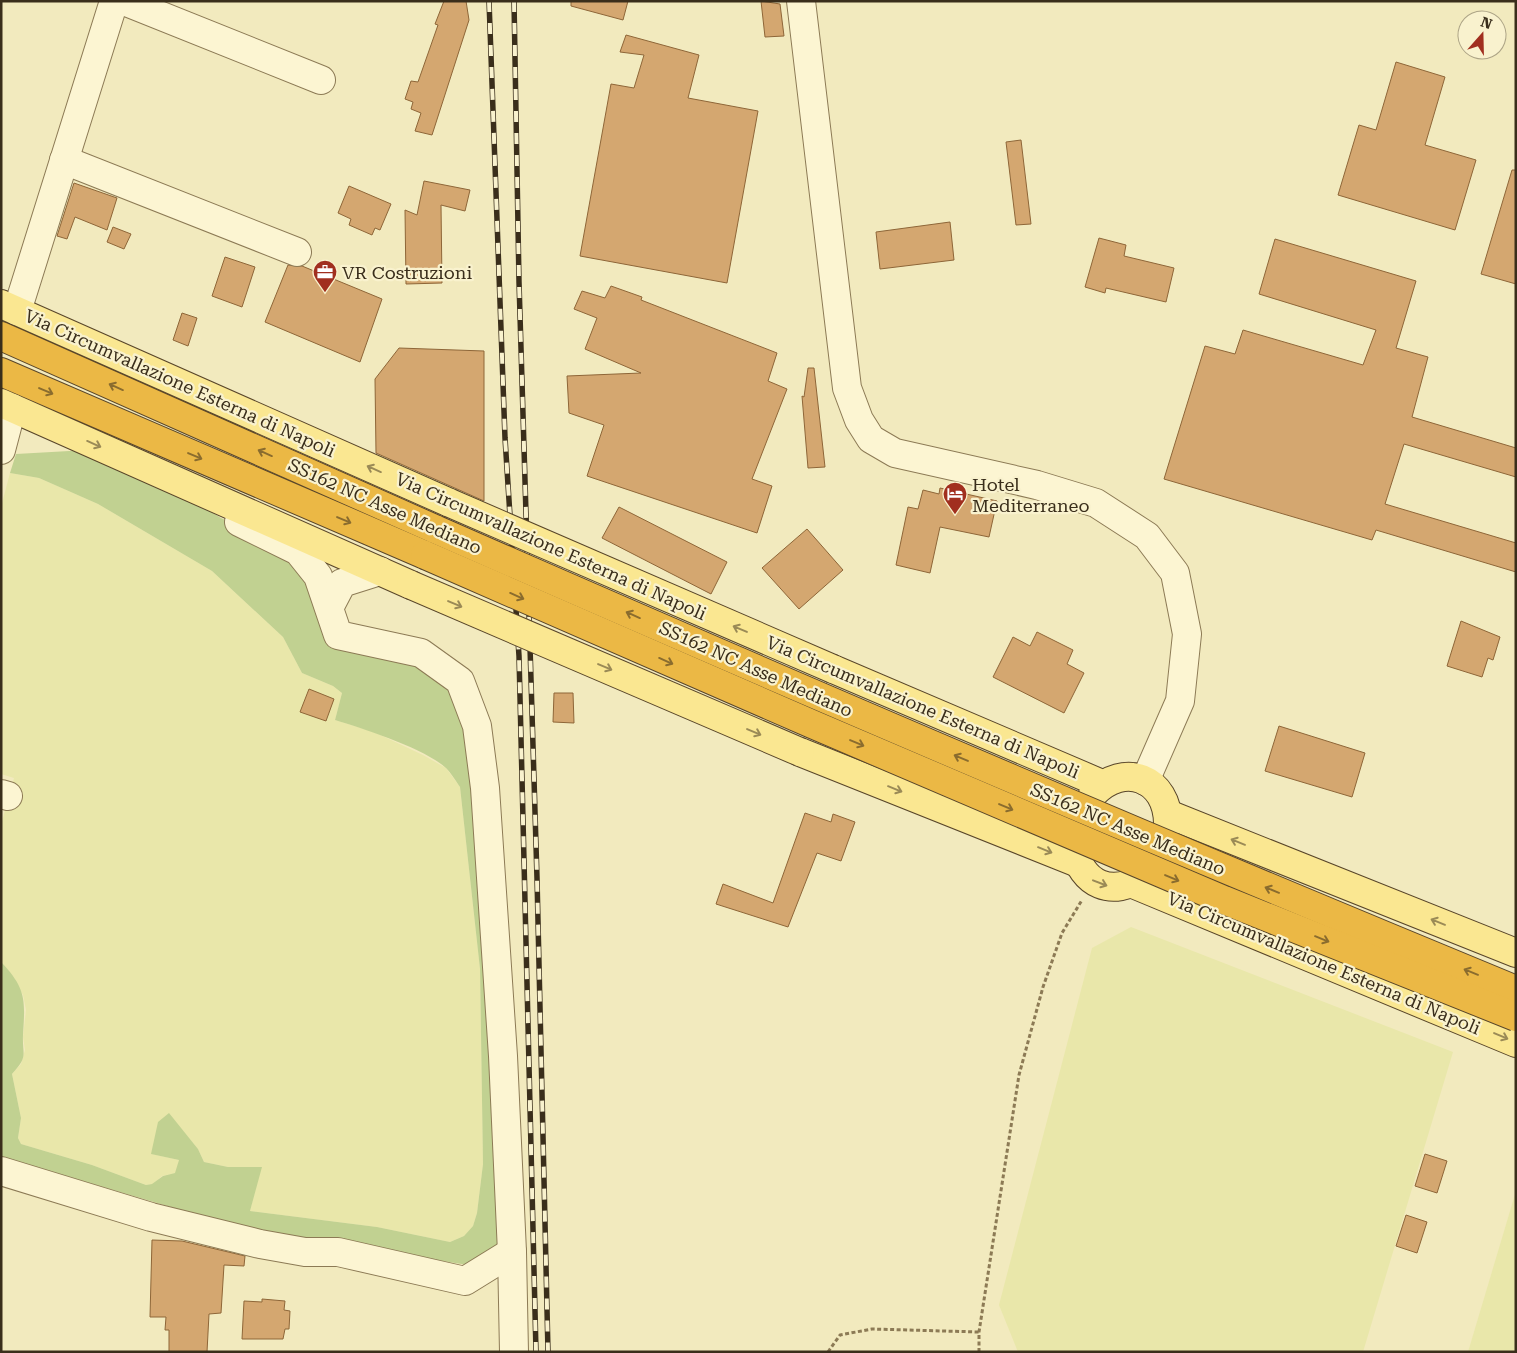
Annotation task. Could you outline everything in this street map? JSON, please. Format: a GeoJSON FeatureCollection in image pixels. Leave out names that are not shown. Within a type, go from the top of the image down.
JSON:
{"type":"FeatureCollection","features":[{"type":"Feature","properties":{"kind":"highway","name":"SS162 NC Asse Mediano"},"geometry":{"type":"LineString","coordinates":[[1,336],[437,530],[840,706],[1232,874],[1516,990]]}},
{"type":"Feature","properties":{"kind":"highway","name":"SS162 NC Asse Mediano"},"geometry":{"type":"LineString","coordinates":[[1,372],[812,724],[1224,900],[1516,1017]]}},
{"type":"Feature","properties":{"kind":"main road","name":"Via Circumvallazione Esterna di Napoli"},"geometry":{"type":"LineString","coordinates":[[9,307],[833,669],[1098,789],[1115,778],[1128,776],[1145,781]]}},
{"type":"Feature","properties":{"kind":"main road","name":"Via Circumvallazione Esterna di Napoli"},"geometry":{"type":"LineString","coordinates":[[7,405],[411,585],[800,752],[1076,856],[1084,873],[1094,881],[1106,886],[1120,887],[1138,880],[1516,1042]]}},
{"type":"Feature","properties":{"kind":"main road"},"geometry":{"type":"LineString","coordinates":[[1145,781],[1154,786],[1163,797],[1168,819],[1516,952]]}},
{"type":"Feature","properties":{"kind":"street"},"geometry":{"type":"LineString","coordinates":[[9,307],[64,160],[114,1]]}},
{"type":"Feature","properties":{"kind":"street"},"geometry":{"type":"LineString","coordinates":[[124,1],[321,80]]}},
{"type":"Feature","properties":{"kind":"street"},"geometry":{"type":"LineString","coordinates":[[801,1],[847,388],[859,420],[871,439],[895,454],[1037,484],[1096,503],[1147,536],[1175,573],[1186,634],[1180,701],[1145,781]]}},
{"type":"Feature","properties":{"kind":"street"},"geometry":{"type":"LineString","coordinates":[[64,160],[297,252]]}},
{"type":"Feature","properties":{"kind":"street"},"geometry":{"type":"LineString","coordinates":[[1,450],[7,405]]}},
{"type":"Feature","properties":{"kind":"street"},"geometry":{"type":"LineString","coordinates":[[210,496],[240,523],[298,551],[318,576],[330,606],[338,635],[421,653],[460,681],[478,726],[485,788],[496,937],[512,1252],[514,1352]]}},
{"type":"Feature","properties":{"kind":"street"},"geometry":{"type":"LineString","coordinates":[[330,606],[342,583],[380,571]]}},
{"type":"Feature","properties":{"kind":"street"},"geometry":{"type":"LineString","coordinates":[[1,1171],[151,1217],[260,1244],[305,1252],[338,1252],[465,1281],[512,1252]]}},
{"type":"Feature","properties":{"kind":"path"},"geometry":{"type":"LineString","coordinates":[[979,1352],[979,1332],[1019,1075],[1043,987],[1062,933],[1082,900],[1090,895]]}},
{"type":"Feature","properties":{"kind":"path"},"geometry":{"type":"LineString","coordinates":[[828,1352],[840,1335],[872,1329],[979,1332]]}},
{"type":"Feature","properties":{"kind":"shaded area"},"geometry":{"type":"Polygon","coordinates":[[[10,473],[39,478],[98,504],[212,571],[283,637],[302,673],[333,686],[342,693],[335,720],[374,732],[423,755],[446,768],[460,787],[480,969],[483,1164],[477,1213],[473,1226],[464,1236],[450,1242],[377,1227],[250,1211],[261,1167],[228,1167],[204,1162],[198,1149],[169,1114],[152,1154],[179,1160],[178,1166],[176,1173],[162,1176],[153,1184],[146,1185],[92,1165],[21,1144],[18,1138],[21,1118],[12,1074],[21,1064],[25,1050],[23,1037],[26,1010],[23,995],[9,971],[1,962],[1,825],[14,778],[1,774],[1,507],[10,473]]]}},
{"type":"Feature","properties":{"kind":"shaded area"},"geometry":{"type":"Polygon","coordinates":[[[1131,927],[1453,1052],[1363,1352],[1018,1352],[999,1305],[1092,948],[1131,927]]]}},
{"type":"Feature","properties":{"kind":"shaded area"},"geometry":{"type":"Polygon","coordinates":[[[1516,1191],[1516,1352],[1468,1352],[1516,1191]]]}},
{"type":"Feature","properties":{"kind":"green space"},"geometry":{"type":"Polygon","coordinates":[[[87,450],[185,495],[221,518],[288,550],[301,559],[324,620],[407,655],[444,675],[469,722],[505,1245],[474,1266],[249,1230],[1,1157],[1,962],[16,980],[24,1004],[24,1055],[21,1063],[12,1074],[21,1118],[18,1138],[21,1144],[92,1165],[146,1185],[152,1184],[163,1176],[175,1173],[179,1160],[151,1154],[158,1122],[169,1113],[198,1149],[204,1162],[228,1167],[262,1167],[250,1211],[377,1227],[450,1242],[464,1236],[473,1226],[477,1213],[483,1164],[480,969],[460,787],[446,768],[423,753],[361,728],[335,720],[342,693],[333,686],[302,673],[283,637],[212,571],[98,504],[39,478],[10,473],[16,454],[87,450]]]}},
{"type":"Feature","properties":{"kind":"building"},"geometry":{"type":"Polygon","coordinates":[[[444,1],[466,1],[469,20],[432,135],[415,131],[421,113],[411,109],[413,102],[405,99],[411,81],[418,82],[438,25],[435,24],[444,1]]]}},
{"type":"Feature","properties":{"kind":"building"},"geometry":{"type":"Polygon","coordinates":[[[571,1],[628,1],[623,20],[571,6],[571,1]]]}},
{"type":"Feature","properties":{"kind":"building"},"geometry":{"type":"Polygon","coordinates":[[[761,1],[780,4],[784,36],[765,37],[761,1]]]}},
{"type":"Feature","properties":{"kind":"building"},"geometry":{"type":"Polygon","coordinates":[[[626,35],[699,55],[688,98],[758,111],[727,283],[580,256],[611,84],[634,88],[644,55],[620,52],[626,35]]]}},
{"type":"Feature","properties":{"kind":"building"},"geometry":{"type":"Polygon","coordinates":[[[1396,62],[1445,77],[1425,145],[1476,160],[1455,230],[1338,195],[1359,125],[1376,130],[1396,62]]]}},
{"type":"Feature","properties":{"kind":"building"},"geometry":{"type":"Polygon","coordinates":[[[1021,140],[1031,224],[1016,225],[1006,142],[1021,140]]]}},
{"type":"Feature","properties":{"kind":"building"},"geometry":{"type":"Polygon","coordinates":[[[1512,170],[1516,170],[1516,284],[1481,274],[1512,170]]]}},
{"type":"Feature","properties":{"kind":"building"},"geometry":{"type":"Polygon","coordinates":[[[424,181],[470,190],[465,211],[441,205],[442,283],[406,284],[405,210],[417,215],[424,181]]]}},
{"type":"Feature","properties":{"kind":"building"},"geometry":{"type":"Polygon","coordinates":[[[74,183],[117,198],[107,230],[75,217],[67,239],[57,236],[74,183]]]}},
{"type":"Feature","properties":{"kind":"building"},"geometry":{"type":"Polygon","coordinates":[[[349,186],[391,204],[380,230],[375,228],[372,235],[349,225],[351,219],[338,213],[349,186]]]}},
{"type":"Feature","properties":{"kind":"building"},"geometry":{"type":"Polygon","coordinates":[[[950,222],[954,260],[880,269],[876,232],[950,222]]]}},
{"type":"Feature","properties":{"kind":"building"},"geometry":{"type":"Polygon","coordinates":[[[113,227],[131,234],[124,249],[107,242],[113,227]]]}},
{"type":"Feature","properties":{"kind":"building"},"geometry":{"type":"Polygon","coordinates":[[[1099,238],[1126,245],[1124,256],[1174,268],[1166,302],[1106,288],[1105,293],[1085,287],[1099,238]]]}},
{"type":"Feature","properties":{"kind":"building"},"geometry":{"type":"Polygon","coordinates":[[[1275,239],[1416,281],[1396,348],[1428,357],[1412,417],[1516,448],[1516,477],[1404,444],[1385,504],[1516,543],[1516,572],[1376,530],[1372,540],[1164,479],[1205,346],[1235,354],[1243,330],[1363,365],[1376,330],[1259,294],[1275,239]]]}},
{"type":"Feature","properties":{"kind":"building"},"geometry":{"type":"Polygon","coordinates":[[[225,257],[255,267],[242,307],[212,296],[225,257]]]}},
{"type":"Feature","properties":{"kind":"building"},"geometry":{"type":"Polygon","coordinates":[[[288,265],[302,266],[382,299],[360,362],[265,322],[288,265]]]}},
{"type":"Feature","properties":{"kind":"building"},"geometry":{"type":"Polygon","coordinates":[[[611,286],[642,297],[641,300],[777,353],[768,381],[787,389],[752,479],[772,486],[757,533],[587,476],[604,425],[569,413],[567,376],[641,373],[585,349],[597,318],[574,309],[582,291],[605,298],[611,286]]]}},
{"type":"Feature","properties":{"kind":"building"},"geometry":{"type":"Polygon","coordinates":[[[182,313],[197,318],[188,346],[173,340],[182,313]]]}},
{"type":"Feature","properties":{"kind":"building"},"geometry":{"type":"Polygon","coordinates":[[[399,348],[484,351],[484,501],[376,453],[375,379],[399,348]]]}},
{"type":"Feature","properties":{"kind":"building"},"geometry":{"type":"Polygon","coordinates":[[[808,368],[814,368],[825,467],[808,468],[802,396],[804,397],[808,368]]]}},
{"type":"Feature","properties":{"kind":"building"},"geometry":{"type":"Polygon","coordinates":[[[940,488],[997,501],[989,537],[940,527],[930,573],[896,565],[908,507],[918,509],[923,490],[939,494],[940,488]]]}},
{"type":"Feature","properties":{"kind":"building"},"geometry":{"type":"Polygon","coordinates":[[[619,507],[727,562],[711,594],[602,538],[619,507]]]}},
{"type":"Feature","properties":{"kind":"building"},"geometry":{"type":"Polygon","coordinates":[[[807,529],[843,570],[799,609],[762,568],[807,529]]]}},
{"type":"Feature","properties":{"kind":"building"},"geometry":{"type":"Polygon","coordinates":[[[1461,621],[1500,637],[1493,660],[1488,658],[1482,677],[1447,666],[1461,621]]]}},
{"type":"Feature","properties":{"kind":"building"},"geometry":{"type":"Polygon","coordinates":[[[1037,632],[1073,650],[1067,664],[1084,673],[1064,713],[993,677],[1013,637],[1030,646],[1037,632]]]}},
{"type":"Feature","properties":{"kind":"building"},"geometry":{"type":"Polygon","coordinates":[[[309,689],[334,699],[326,721],[300,712],[309,689]]]}},
{"type":"Feature","properties":{"kind":"building"},"geometry":{"type":"Polygon","coordinates":[[[554,693],[573,693],[574,723],[553,722],[554,693]]]}},
{"type":"Feature","properties":{"kind":"building"},"geometry":{"type":"Polygon","coordinates":[[[1279,726],[1365,753],[1352,797],[1265,771],[1279,726]]]}},
{"type":"Feature","properties":{"kind":"building"},"geometry":{"type":"Polygon","coordinates":[[[805,813],[831,822],[833,814],[855,822],[841,861],[817,853],[788,927],[716,904],[723,884],[773,903],[805,813]]]}},
{"type":"Feature","properties":{"kind":"building"},"geometry":{"type":"Polygon","coordinates":[[[1425,1154],[1447,1161],[1437,1193],[1415,1186],[1425,1154]]]}},
{"type":"Feature","properties":{"kind":"building"},"geometry":{"type":"Polygon","coordinates":[[[1406,1215],[1427,1222],[1417,1253],[1396,1246],[1406,1215]]]}},
{"type":"Feature","properties":{"kind":"building"},"geometry":{"type":"Polygon","coordinates":[[[152,1240],[182,1241],[245,1256],[244,1266],[224,1265],[221,1313],[209,1314],[207,1352],[169,1352],[169,1330],[165,1330],[166,1317],[150,1317],[152,1240]]]}},
{"type":"Feature","properties":{"kind":"building"},"geometry":{"type":"Polygon","coordinates":[[[262,1299],[285,1301],[284,1310],[290,1311],[289,1329],[285,1329],[283,1339],[242,1339],[244,1301],[262,1302],[262,1299]]]}},
{"type":"Feature","properties":{"kind":"railway"},"geometry":{"type":"LineString","coordinates":[[489,1],[505,438],[519,656],[536,1352]]}},
{"type":"Feature","properties":{"kind":"railway"},"geometry":{"type":"LineString","coordinates":[[514,1],[519,282],[537,878],[548,1352]]}},
{"type":"Feature","properties":{"kind":"place","name":"VR Costruzioni"},"geometry":{"type":"Point","coordinates":[325,293]}},
{"type":"Feature","properties":{"kind":"place","name":"Hotel Mediterraneo"},"geometry":{"type":"Point","coordinates":[955,515]}}]}
